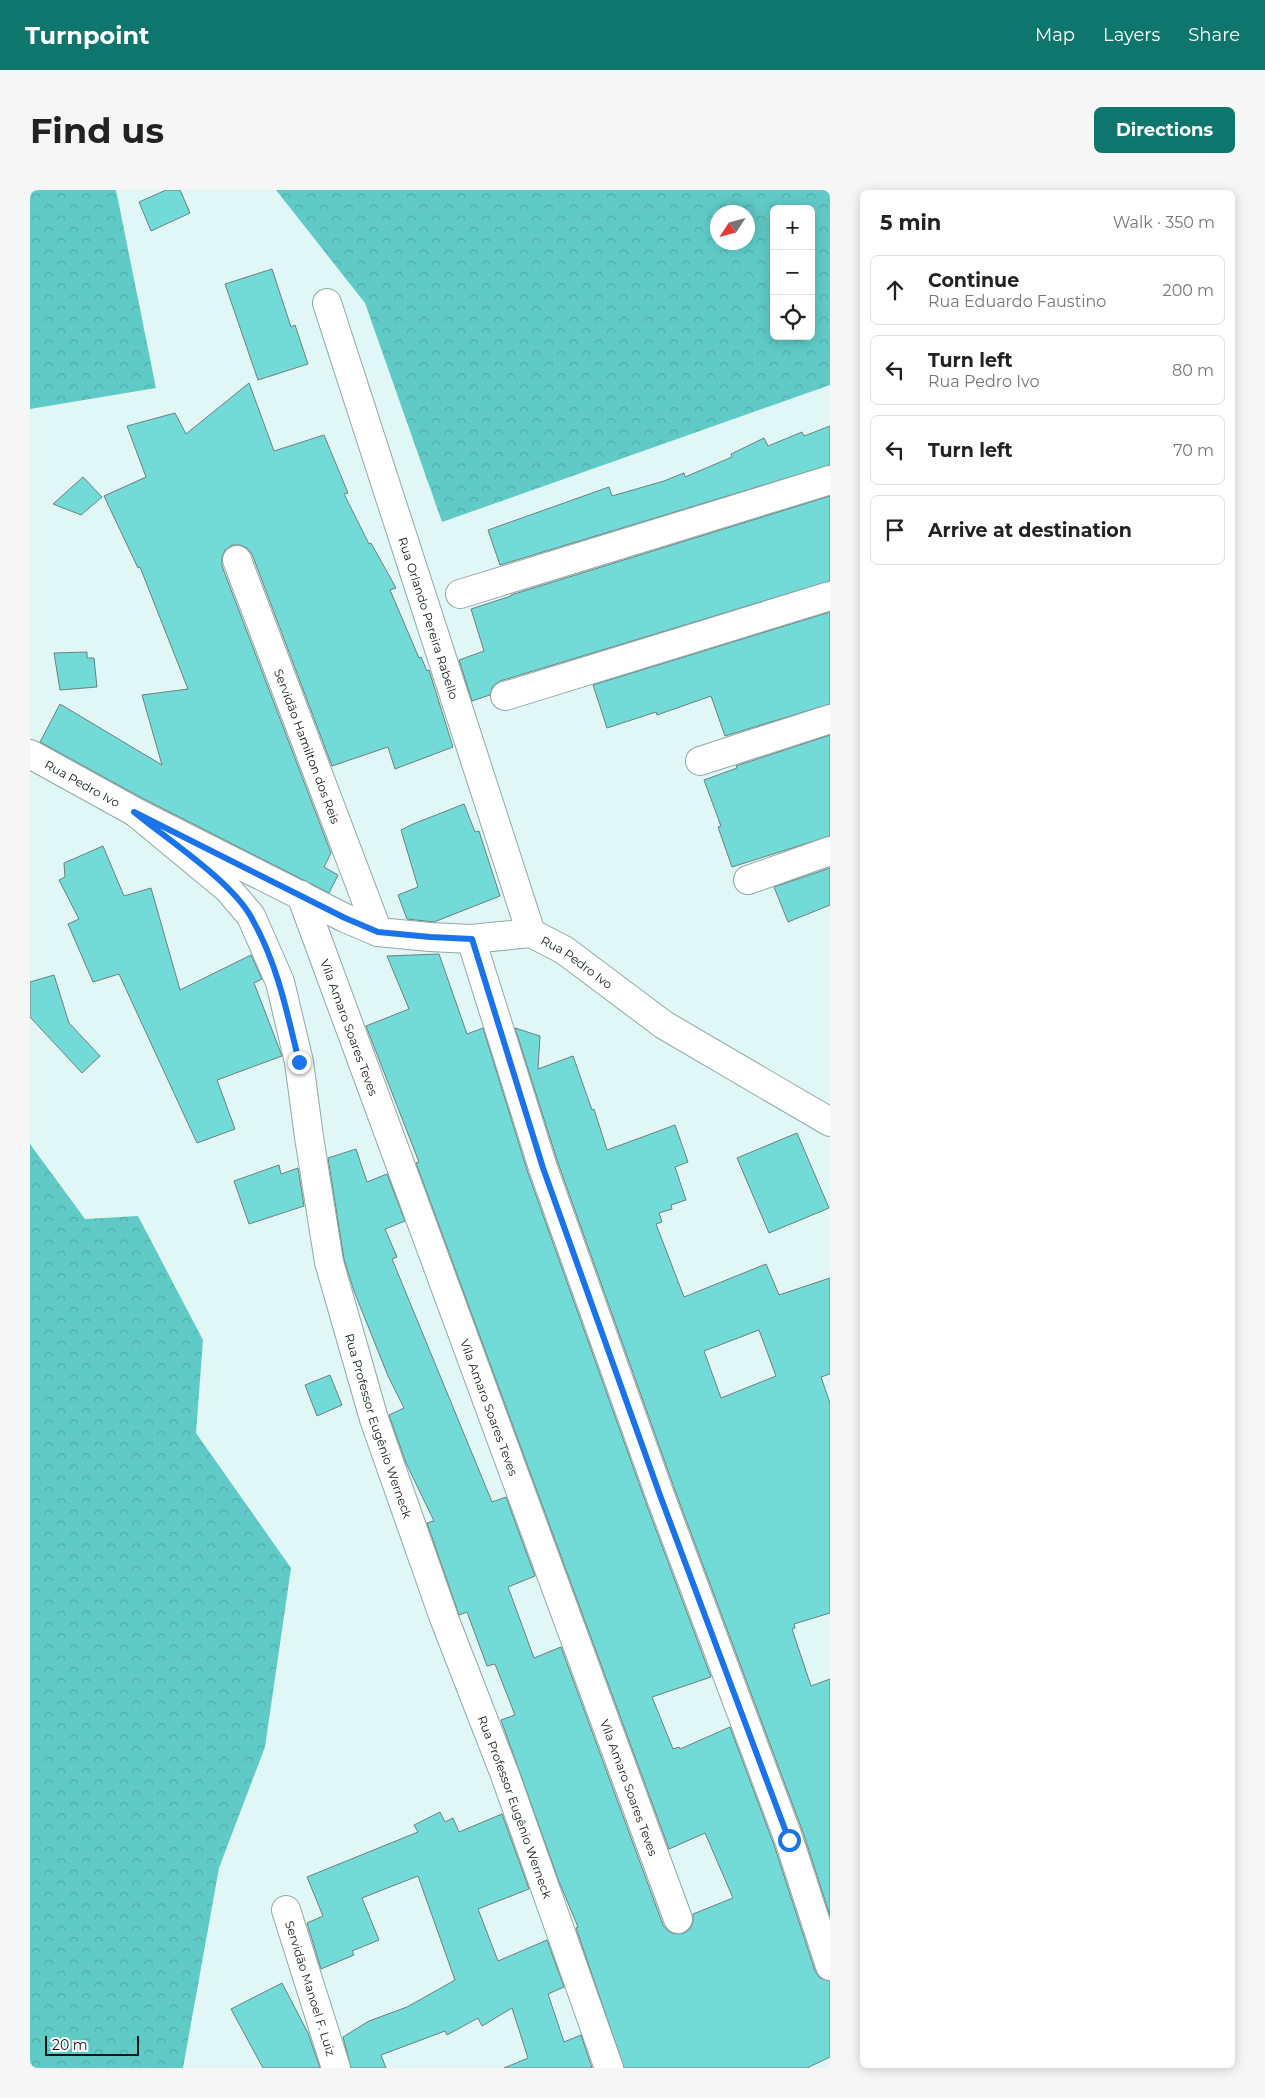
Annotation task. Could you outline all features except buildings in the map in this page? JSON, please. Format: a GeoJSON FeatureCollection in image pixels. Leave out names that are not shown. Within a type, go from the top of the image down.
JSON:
{"type":"FeatureCollection","features":[{"type":"Feature","properties":{"kind":"street","name":"Rua Orlando Pereira Rabello"},"geometry":{"type":"LineString","coordinates":[[327,303],[531,933]]}},
{"type":"Feature","properties":{"kind":"street"},"geometry":{"type":"LineString","coordinates":[[460,594],[830,480]]}},
{"type":"Feature","properties":{"kind":"street","name":"Servidão Hamilton dos Reis"},"geometry":{"type":"LineString","coordinates":[[237,560],[378,932]]}},
{"type":"Feature","properties":{"kind":"street"},"geometry":{"type":"LineString","coordinates":[[505,696],[830,596]]}},
{"type":"Feature","properties":{"kind":"street"},"geometry":{"type":"LineString","coordinates":[[700,760],[830,719]]}},
{"type":"Feature","properties":{"kind":"street","name":"Rua Pedro Ivo"},"geometry":{"type":"LineString","coordinates":[[30,754],[134,812],[345,918],[378,932],[472,939],[531,933],[564,950],[664,1025],[830,1122]]}},
{"type":"Feature","properties":{"kind":"street","name":"Rua Professor Eugênio Werneck"},"geometry":{"type":"LineString","coordinates":[[134,812],[228,889],[251,916],[280,982],[299,1062],[329,1262],[374,1419],[444,1618],[508,1784],[609,2068]]}},
{"type":"Feature","properties":{"kind":"street"},"geometry":{"type":"LineString","coordinates":[[748,880],[830,851]]}},
{"type":"Feature","properties":{"kind":"street","name":"Vila Amaro Soares Teves"},"geometry":{"type":"LineString","coordinates":[[300,895],[678,1919]]}},
{"type":"Feature","properties":{"kind":"street"},"geometry":{"type":"LineString","coordinates":[[472,939],[543,1168],[661,1498],[789,1840],[830,1966]]}},
{"type":"Feature","properties":{"kind":"street","name":"Servidão Manoel F. Luiz"},"geometry":{"type":"LineString","coordinates":[[286,1910],[336,2068]]}},
{"type":"Feature","properties":{"kind":"green space"},"geometry":{"type":"Polygon","coordinates":[[[30,190],[116,190],[156,388],[30,409],[30,190]]]}},
{"type":"Feature","properties":{"kind":"green space"},"geometry":{"type":"Polygon","coordinates":[[[276,190],[830,190],[830,385],[442,522],[365,303],[276,190]]]}},
{"type":"Feature","properties":{"kind":"green space"},"geometry":{"type":"Polygon","coordinates":[[[30,1144],[85,1219],[138,1216],[203,1340],[196,1433],[291,1568],[265,1747],[219,1868],[183,2068],[30,2068],[30,1144]]]}},
{"type":"Feature","properties":{"kind":"route"},"geometry":{"type":"LineString","coordinates":[[299,1062],[280,982],[251,916],[228,889],[210,873],[134,812],[345,918],[378,932],[472,939],[543,1168],[661,1498],[789,1840]]}}]}
